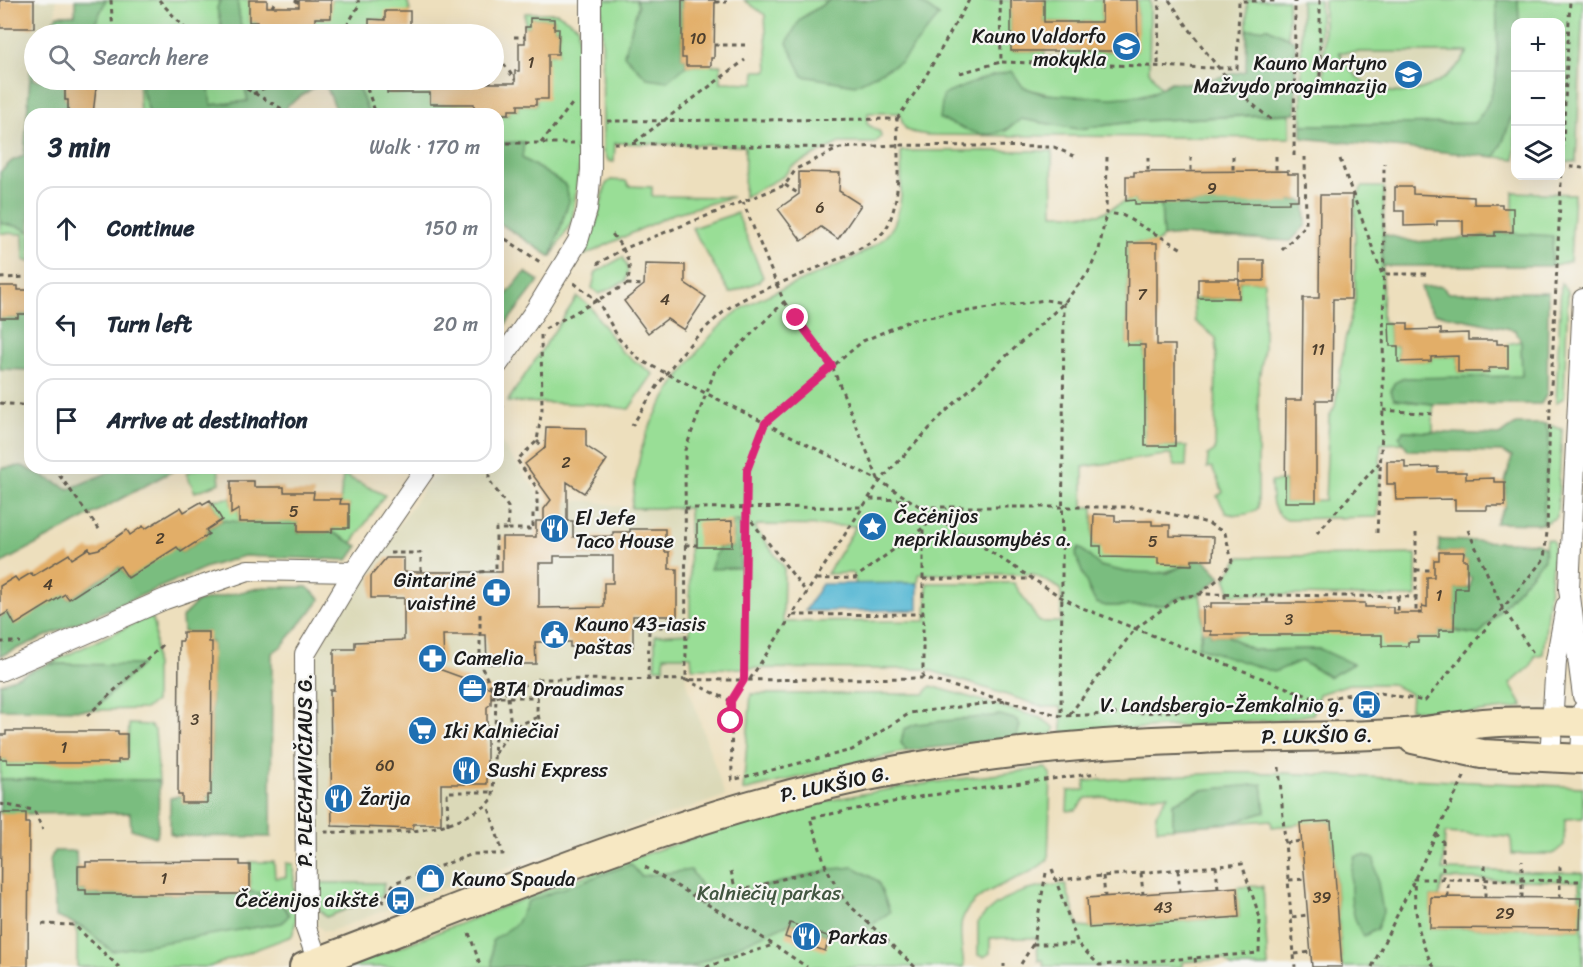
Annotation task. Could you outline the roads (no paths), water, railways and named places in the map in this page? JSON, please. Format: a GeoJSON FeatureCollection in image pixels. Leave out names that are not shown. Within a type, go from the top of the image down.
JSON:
{"type":"FeatureCollection","features":[{"type":"Feature","properties":{"kind":"main road","name":"P. LUKŠIO G."},"geometry":{"type":"LineString","coordinates":[[311,964],[651,835],[770,798],[888,772],[984,757],[1106,744],[1208,738],[1394,734],[1488,723],[1583,722]]}},
{"type":"Feature","properties":{"kind":"main road","name":"P. LUKŠIO G."},"geometry":{"type":"LineString","coordinates":[[1394,734],[1482,754],[1582,759]]}},
{"type":"Feature","properties":{"kind":"street"},"geometry":{"type":"LineString","coordinates":[[504,355],[578,241],[587,210],[592,79],[591,0]]}},
{"type":"Feature","properties":{"kind":"street"},"geometry":{"type":"LineString","coordinates":[[1550,758],[1556,661],[1569,589],[1583,299]]}},
{"type":"Feature","properties":{"kind":"street","name":"P. PLECHAVIČIAUS G."},"geometry":{"type":"LineString","coordinates":[[311,964],[306,928],[305,654],[354,572],[422,474]]}},
{"type":"Feature","properties":{"kind":"street"},"geometry":{"type":"LineString","coordinates":[[0,671],[165,599],[248,570],[354,572]]}},
{"type":"Feature","properties":{"kind":"street"},"geometry":{"type":"LineString","coordinates":[[1569,589],[1583,696]]}},
{"type":"Feature","properties":{"kind":"street"},"geometry":{"type":"LineString","coordinates":[[1582,759],[1583,707]]}},
{"type":"Feature","properties":{"kind":"water"},"geometry":{"type":"Polygon","coordinates":[[[918,583],[918,610],[805,611],[822,584],[918,583]]]}},
{"type":"Feature","properties":{"kind":"place","name":"Kauno Valdorfo mokykla"},"geometry":{"type":"Point","coordinates":[1127,47]}},
{"type":"Feature","properties":{"kind":"place","name":"Kauno Martyno Mažvydo progimnazija"},"geometry":{"type":"Point","coordinates":[1408,74]}},
{"type":"Feature","properties":{"kind":"place","name":"Čečėnijos nepriklausomybės a."},"geometry":{"type":"Point","coordinates":[873,527]}},
{"type":"Feature","properties":{"kind":"place","name":"El Jefe Taco House"},"geometry":{"type":"Point","coordinates":[554,529]}},
{"type":"Feature","properties":{"kind":"place","name":"Gintarinė vaistinė"},"geometry":{"type":"Point","coordinates":[497,592]}},
{"type":"Feature","properties":{"kind":"place","name":"Kauno 43-iasis paštas"},"geometry":{"type":"Point","coordinates":[554,635]}},
{"type":"Feature","properties":{"kind":"place","name":"Camelia"},"geometry":{"type":"Point","coordinates":[433,658]}},
{"type":"Feature","properties":{"kind":"place","name":"BTA Draudimas"},"geometry":{"type":"Point","coordinates":[472,689]}},
{"type":"Feature","properties":{"kind":"place","name":"V. Landsbergio-Žemkalnio g."},"geometry":{"type":"Point","coordinates":[1366,705]}},
{"type":"Feature","properties":{"kind":"place","name":"Iki Kalniečiai"},"geometry":{"type":"Point","coordinates":[423,731]}},
{"type":"Feature","properties":{"kind":"place","name":"Sushi Express"},"geometry":{"type":"Point","coordinates":[466,770]}},
{"type":"Feature","properties":{"kind":"place","name":"Žarija"},"geometry":{"type":"Point","coordinates":[338,798]}},
{"type":"Feature","properties":{"kind":"place","name":"Kauno Spauda"},"geometry":{"type":"Point","coordinates":[431,879]}},
{"type":"Feature","properties":{"kind":"place","name":"Čečėnijos aikštė"},"geometry":{"type":"Point","coordinates":[400,900]}},
{"type":"Feature","properties":{"kind":"place","name":"Parkas"},"geometry":{"type":"Point","coordinates":[807,937]}},
{"type":"Feature","properties":{"kind":"park label","name":"Kalniečių parkas"},"geometry":{"type":"Point","coordinates":[769,893]}}]}
